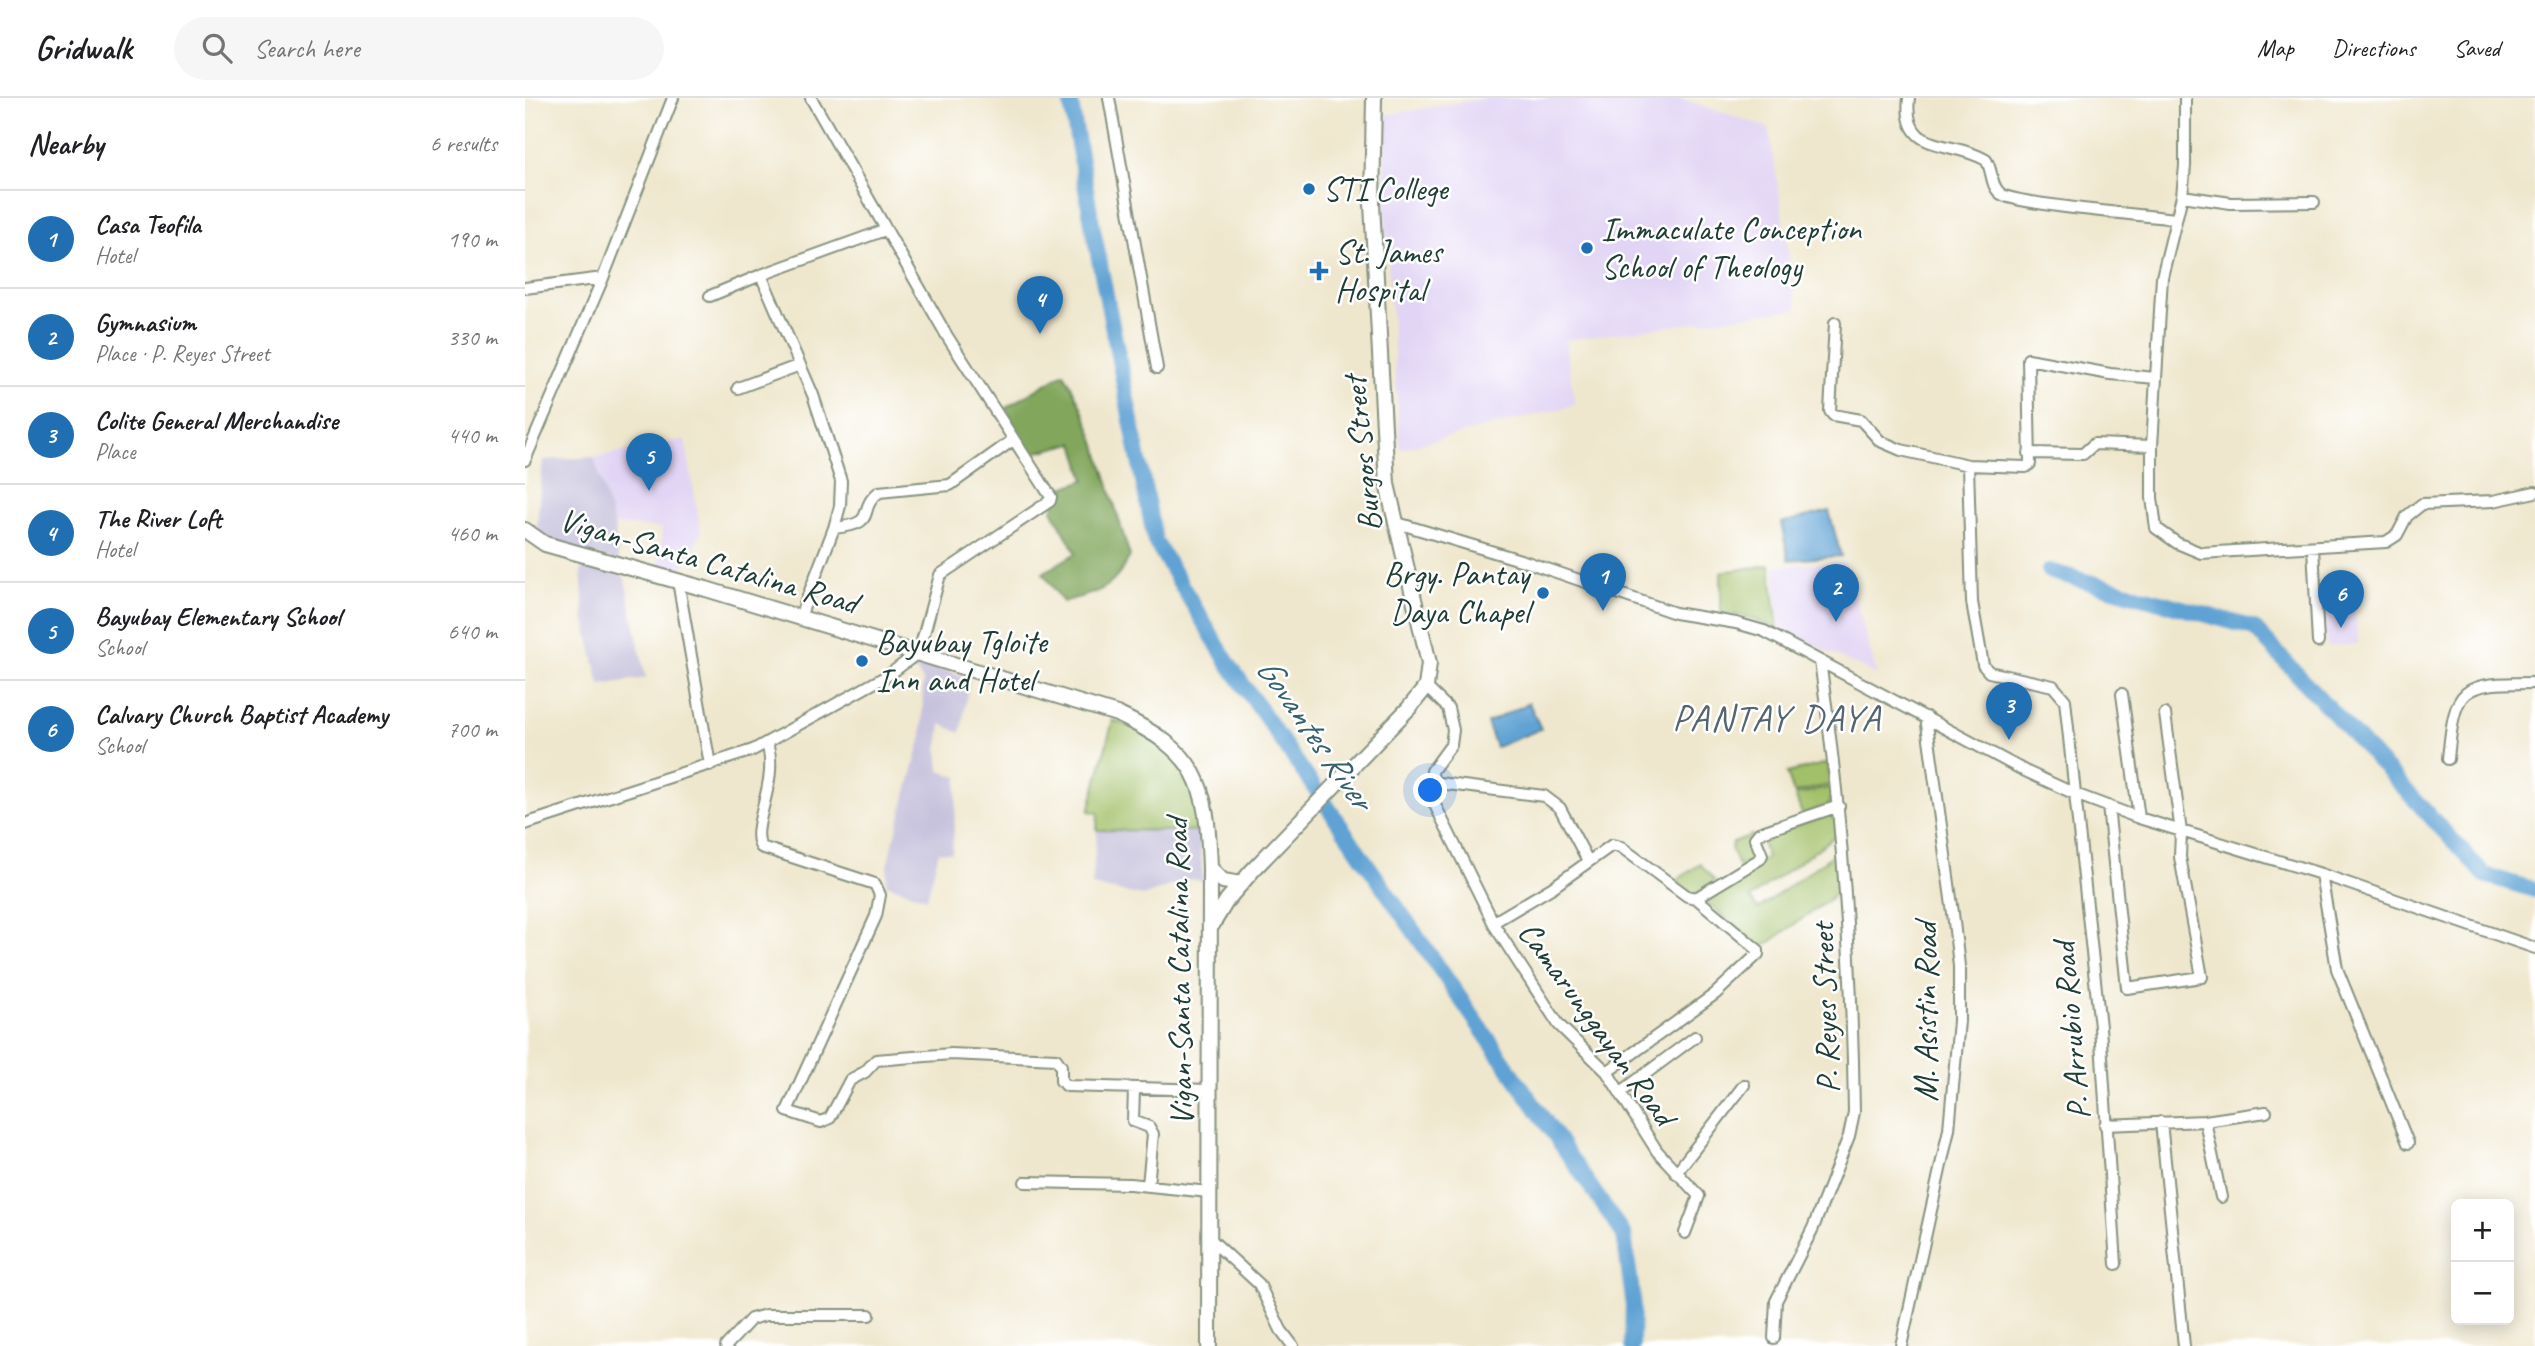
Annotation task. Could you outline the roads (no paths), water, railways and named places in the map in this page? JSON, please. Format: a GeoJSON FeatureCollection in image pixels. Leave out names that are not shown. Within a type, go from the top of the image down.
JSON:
{"type":"FeatureCollection","features":[{"type":"Feature","properties":{"kind":"main road","name":"Burgos Street"},"geometry":{"type":"LineString","coordinates":[[1374,98],[1372,204],[1384,448],[1394,522],[1429,663],[1426,687]]}},
{"type":"Feature","properties":{"kind":"main road","name":"Vigan-Santa Catalina Road"},"geometry":{"type":"LineString","coordinates":[[525,530],[545,544],[919,652],[1117,714],[1153,731],[1190,765],[1200,784],[1209,821],[1209,1346]]}},
{"type":"Feature","properties":{"kind":"main road"},"geometry":{"type":"LineString","coordinates":[[1211,927],[1241,884],[1426,687]]}},
{"type":"Feature","properties":{"kind":"main road"},"geometry":{"type":"LineString","coordinates":[[1210,868],[1223,881],[1241,884]]}},
{"type":"Feature","properties":{"kind":"street"},"geometry":{"type":"LineString","coordinates":[[525,460],[603,278],[673,98]]}},
{"type":"Feature","properties":{"kind":"street"},"geometry":{"type":"LineString","coordinates":[[525,824],[767,744],[890,674],[919,652],[940,575],[1050,501],[1051,497],[947,336],[811,98]]}},
{"type":"Feature","properties":{"kind":"street"},"geometry":{"type":"LineString","coordinates":[[1108,98],[1157,368]]}},
{"type":"Feature","properties":{"kind":"street"},"geometry":{"type":"LineString","coordinates":[[1909,98],[1908,121],[1916,135],[1986,160],[1996,188],[2004,196],[2028,202],[2175,219]]}},
{"type":"Feature","properties":{"kind":"street"},"geometry":{"type":"LineString","coordinates":[[2185,98],[2182,196],[2162,277],[2152,446],[2154,523],[2159,532],[2201,553],[2390,541],[2397,535],[2407,516],[2422,504],[2493,501],[2535,492]]}},
{"type":"Feature","properties":{"kind":"street"},"geometry":{"type":"LineString","coordinates":[[2182,196],[2231,203],[2314,202]]}},
{"type":"Feature","properties":{"kind":"street"},"geometry":{"type":"LineString","coordinates":[[710,296],[885,230]]}},
{"type":"Feature","properties":{"kind":"street"},"geometry":{"type":"LineString","coordinates":[[761,275],[813,395],[841,481],[840,506],[834,528],[800,617]]}},
{"type":"Feature","properties":{"kind":"street"},"geometry":{"type":"LineString","coordinates":[[525,288],[603,278]]}},
{"type":"Feature","properties":{"kind":"street"},"geometry":{"type":"LineString","coordinates":[[1835,323],[1830,411],[1833,415],[1861,420],[1880,441],[1901,450],[1968,464],[2026,467],[2029,464],[2028,359],[2111,374],[2156,378]]}},
{"type":"Feature","properties":{"kind":"street"},"geometry":{"type":"LineString","coordinates":[[738,388],[800,365]]}},
{"type":"Feature","properties":{"kind":"street"},"geometry":{"type":"LineString","coordinates":[[834,528],[855,526],[863,521],[879,492],[950,485],[1013,440]]}},
{"type":"Feature","properties":{"kind":"street"},"geometry":{"type":"LineString","coordinates":[[2029,453],[2083,454],[2094,444],[2152,446]]}},
{"type":"Feature","properties":{"kind":"street","name":"P. Arrubio Road"},"geometry":{"type":"LineString","coordinates":[[1968,464],[1972,602],[1983,665],[1989,672],[2053,686],[2063,694],[2073,755],[2100,1027],[2116,1264]]}},
{"type":"Feature","properties":{"kind":"street"},"geometry":{"type":"LineString","coordinates":[[1394,522],[1527,562],[1675,613],[1751,626],[2024,770],[2075,794],[2139,818],[2321,874],[2535,948]]}},
{"type":"Feature","properties":{"kind":"street"},"geometry":{"type":"LineString","coordinates":[[2313,547],[2318,642]]}},
{"type":"Feature","properties":{"kind":"street"},"geometry":{"type":"LineString","coordinates":[[678,581],[710,765]]}},
{"type":"Feature","properties":{"kind":"street","name":"P. Reyes Street"},"geometry":{"type":"LineString","coordinates":[[1773,1338],[1776,1301],[1812,1228],[1853,1119],[1851,940],[1839,806],[1819,661]]}},
{"type":"Feature","properties":{"kind":"street"},"geometry":{"type":"LineString","coordinates":[[2448,759],[2452,715],[2461,697],[2490,684],[2535,683]]}},
{"type":"Feature","properties":{"kind":"street"},"geometry":{"type":"LineString","coordinates":[[1426,687],[1448,708],[1453,730],[1451,745],[1434,766],[1431,782],[1544,796],[1560,808],[1588,861]]}},
{"type":"Feature","properties":{"kind":"street"},"geometry":{"type":"LineString","coordinates":[[2122,694],[2139,818]]}},
{"type":"Feature","properties":{"kind":"street"},"geometry":{"type":"LineString","coordinates":[[2108,806],[2127,988],[2202,977],[2180,857],[2181,832],[2165,715]]}},
{"type":"Feature","properties":{"kind":"street","name":"M. Asistin Road"},"geometry":{"type":"LineString","coordinates":[[1901,1346],[1949,1129],[1959,1021],[1955,926],[1926,717]]}},
{"type":"Feature","properties":{"kind":"street"},"geometry":{"type":"LineString","coordinates":[[767,744],[772,775],[759,825],[758,839],[761,847],[875,884],[880,895],[876,916],[787,1111],[821,1122],[830,1118],[850,1080],[865,1072],[876,1060],[951,1054],[1056,1059],[1061,1063],[1060,1078],[1064,1085],[1134,1090],[1209,1090]]}},
{"type":"Feature","properties":{"kind":"street","name":"Camarunggayan Road"},"geometry":{"type":"LineString","coordinates":[[1431,782],[1438,812],[1508,949],[1559,1025],[1580,1049],[1607,1072],[1657,1151],[1699,1197],[1691,1211],[1685,1233]]}},
{"type":"Feature","properties":{"kind":"street"},"geometry":{"type":"LineString","coordinates":[[1696,898],[1760,859],[1762,855],[1755,838],[1759,833],[1839,806]]}},
{"type":"Feature","properties":{"kind":"street"},"geometry":{"type":"LineString","coordinates":[[1494,922],[1553,887],[1609,846],[1618,845],[1687,896],[1696,898],[1758,950],[1758,954],[1715,994],[1607,1072]]}},
{"type":"Feature","properties":{"kind":"street"},"geometry":{"type":"LineString","coordinates":[[2321,874],[2337,969],[2408,1143]]}},
{"type":"Feature","properties":{"kind":"street"},"geometry":{"type":"LineString","coordinates":[[1621,1092],[1695,1037]]}},
{"type":"Feature","properties":{"kind":"street"},"geometry":{"type":"LineString","coordinates":[[1676,1173],[1744,1085]]}},
{"type":"Feature","properties":{"kind":"street"},"geometry":{"type":"LineString","coordinates":[[1134,1090],[1134,1123],[1149,1127],[1153,1133],[1148,1185]]}},
{"type":"Feature","properties":{"kind":"street"},"geometry":{"type":"LineString","coordinates":[[2105,1125],[2205,1121],[2266,1112]]}},
{"type":"Feature","properties":{"kind":"street"},"geometry":{"type":"LineString","coordinates":[[2205,1121],[2221,1196]]}},
{"type":"Feature","properties":{"kind":"street"},"geometry":{"type":"LineString","coordinates":[[2161,1122],[2184,1346]]}},
{"type":"Feature","properties":{"kind":"street"},"geometry":{"type":"LineString","coordinates":[[1025,1182],[1148,1185],[1209,1192]]}},
{"type":"Feature","properties":{"kind":"street"},"geometry":{"type":"LineString","coordinates":[[1209,1238],[1259,1284],[1281,1330],[1293,1346]]}},
{"type":"Feature","properties":{"kind":"street"},"geometry":{"type":"LineString","coordinates":[[726,1346],[751,1319],[767,1315],[869,1315]]}},
{"type":"Feature","properties":{"kind":"water"},"geometry":{"type":"Polygon","coordinates":[[[1829,511],[1841,556],[1789,560],[1781,523],[1829,511]]]}},
{"type":"Feature","properties":{"kind":"water"},"geometry":{"type":"Polygon","coordinates":[[[1529,703],[1541,729],[1496,747],[1487,723],[1529,703]]]}},
{"type":"Feature","properties":{"kind":"waterway","name":"Govantes River"},"geometry":{"type":"LineString","coordinates":[[1070,98],[1155,541],[1228,663],[1624,1235],[1633,1300],[1632,1346]]}},
{"type":"Feature","properties":{"kind":"waterway"},"geometry":{"type":"LineString","coordinates":[[2049,571],[2254,628],[2485,875],[2535,890]]}},
{"type":"Feature","properties":{"kind":"place","name":"STI College"},"geometry":{"type":"Point","coordinates":[1309,189]}},
{"type":"Feature","properties":{"kind":"place","name":"Immaculate Conception School of Theology"},"geometry":{"type":"Point","coordinates":[1587,248]}},
{"type":"Feature","properties":{"kind":"place","name":"St. James Hospital"},"geometry":{"type":"Point","coordinates":[1319,271]}},
{"type":"Feature","properties":{"kind":"place","name":"The River Loft"},"geometry":{"type":"Point","coordinates":[1040,334]}},
{"type":"Feature","properties":{"kind":"place","name":"Bayubay Elementary School"},"geometry":{"type":"Point","coordinates":[649,491]}},
{"type":"Feature","properties":{"kind":"place","name":"Brgy. Pantay Daya Chapel"},"geometry":{"type":"Point","coordinates":[1543,593]}},
{"type":"Feature","properties":{"kind":"place","name":"Casa Teofila"},"geometry":{"type":"Point","coordinates":[1603,611]}},
{"type":"Feature","properties":{"kind":"place","name":"Gymnasium"},"geometry":{"type":"Point","coordinates":[1836,622]}},
{"type":"Feature","properties":{"kind":"place","name":"Calvary Church Baptist Academy"},"geometry":{"type":"Point","coordinates":[2341,628]}},
{"type":"Feature","properties":{"kind":"place","name":"Bayubay Tgloite Inn and Hotel"},"geometry":{"type":"Point","coordinates":[862,661]}},
{"type":"Feature","properties":{"kind":"place","name":"Colite General Merchandise"},"geometry":{"type":"Point","coordinates":[2009,740]}},
{"type":"Feature","properties":{"kind":"district","name":"PANTAY DAYA"},"geometry":{"type":"Point","coordinates":[1777,717]}}]}
